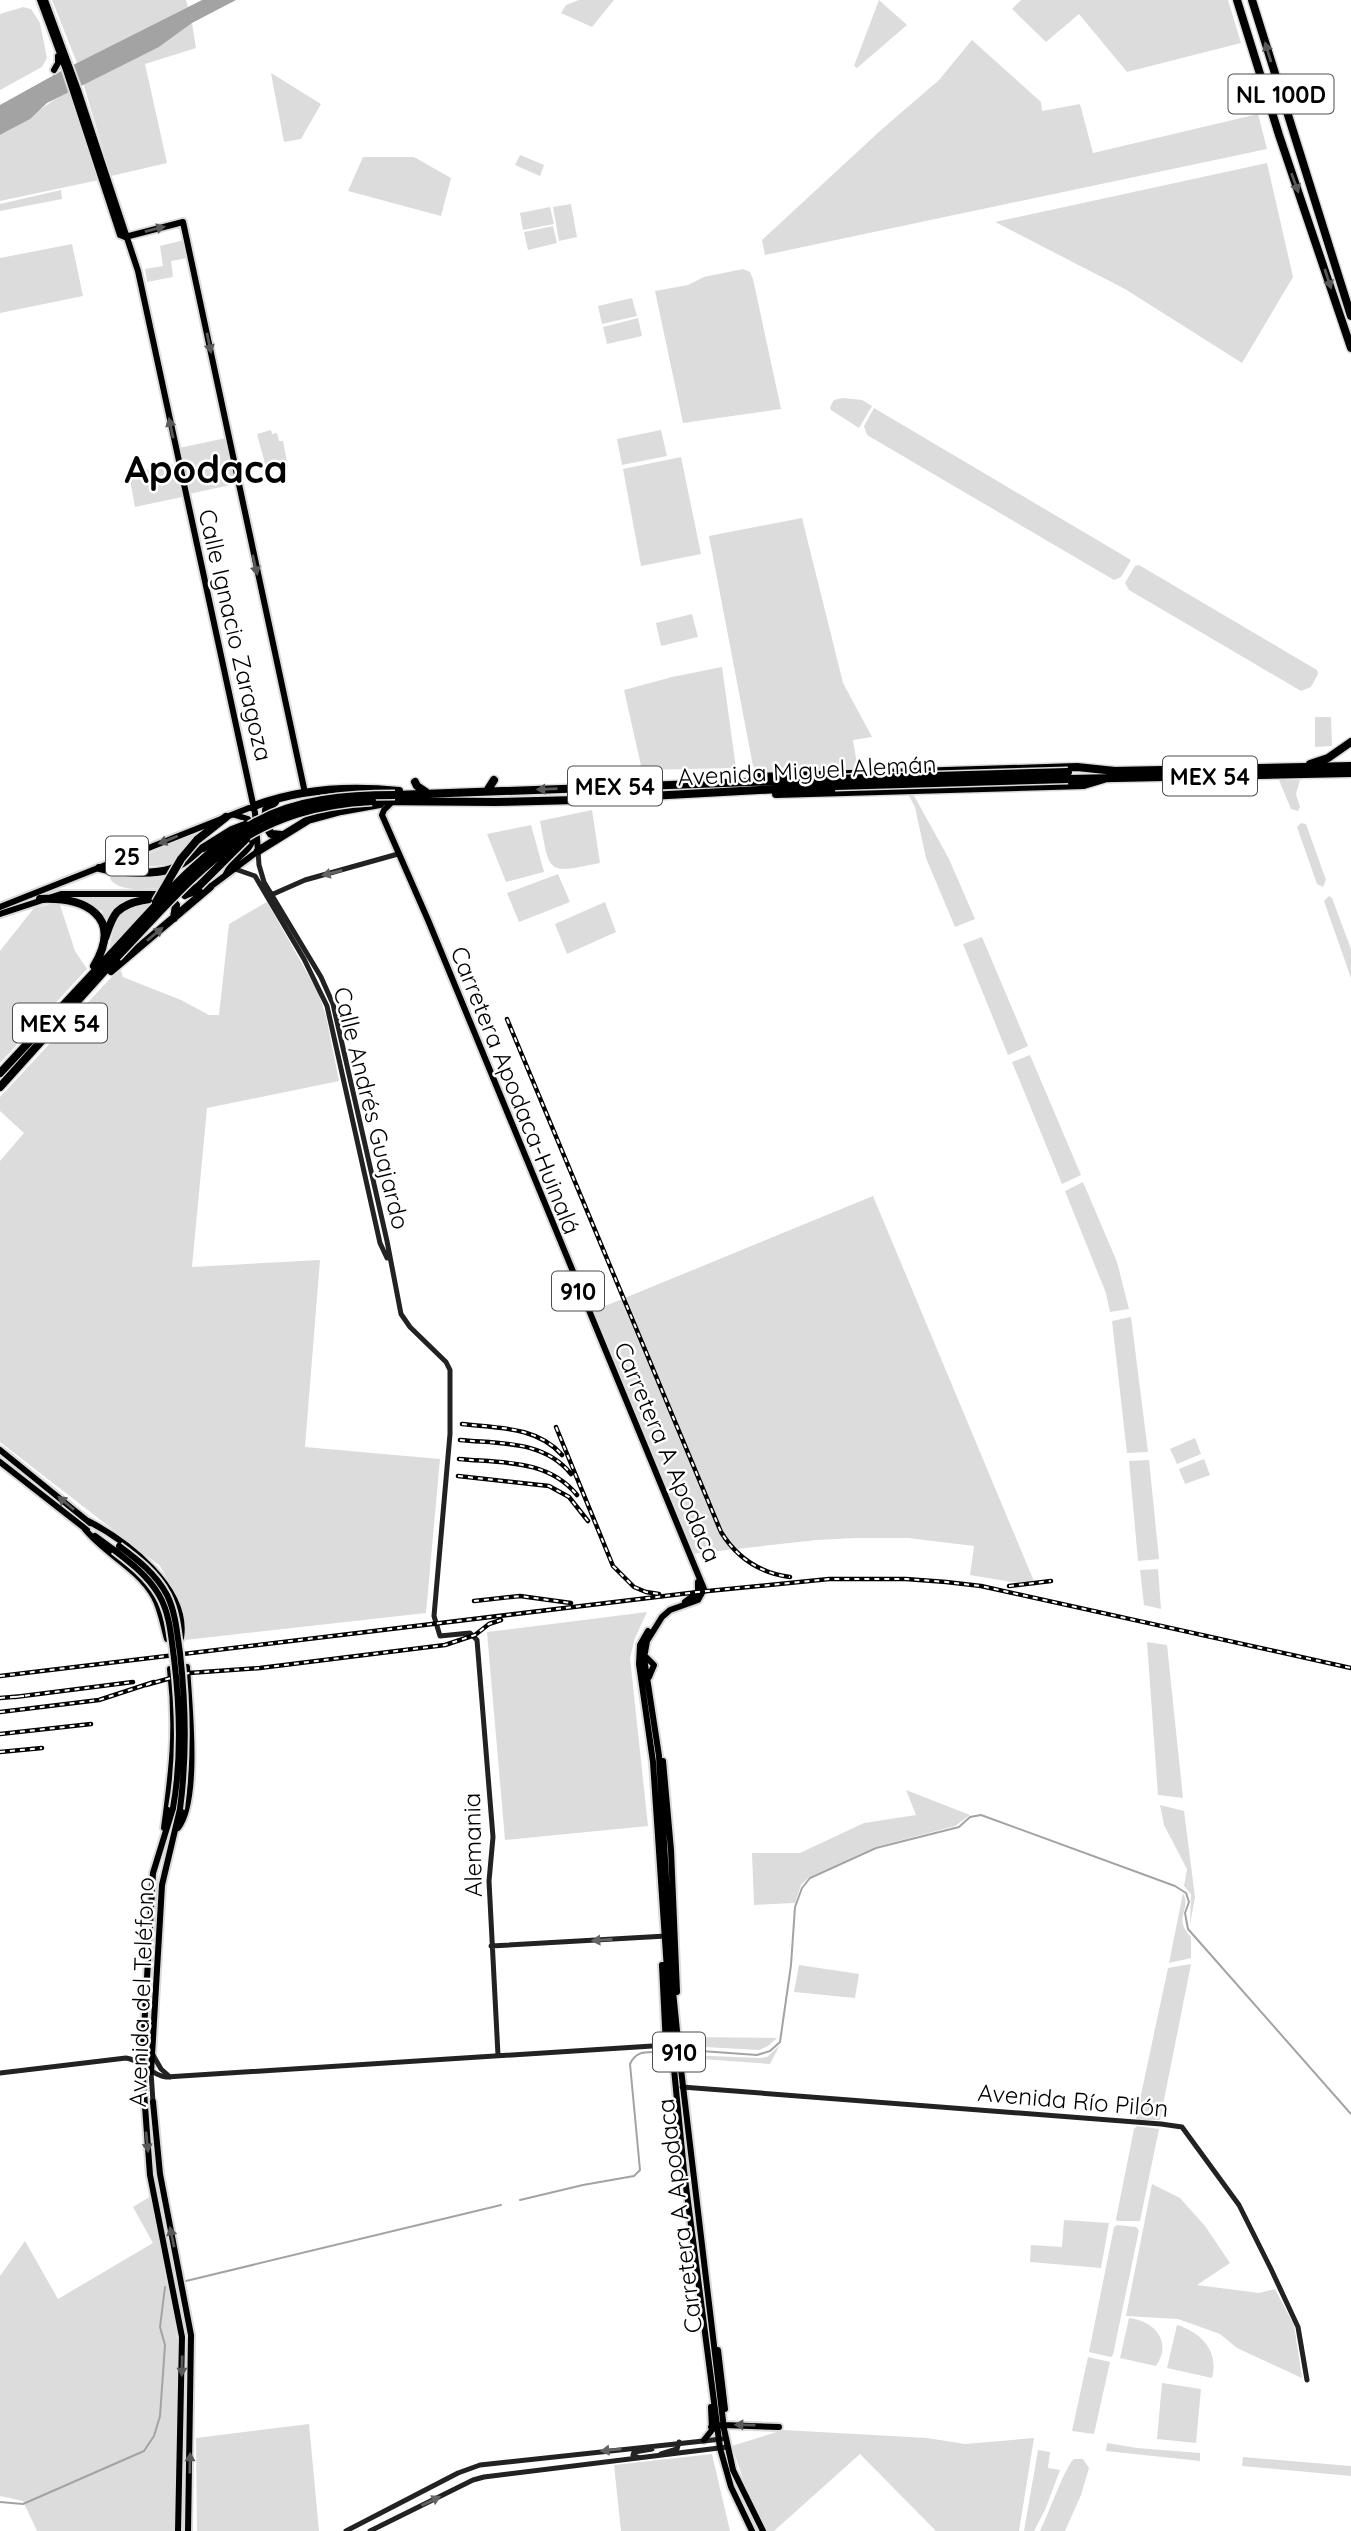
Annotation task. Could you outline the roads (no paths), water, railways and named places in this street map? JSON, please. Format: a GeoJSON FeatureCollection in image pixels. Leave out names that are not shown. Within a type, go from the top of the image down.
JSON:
{"type":"FeatureCollection","features":[{"type":"Feature","properties":{"kind":"highway","name":"NL 100D"},"geometry":{"type":"LineString","coordinates":[[1237,0],[1279,135],[1351,348]]}},
{"type":"Feature","properties":{"kind":"highway","name":"NL 100D"},"geometry":{"type":"LineString","coordinates":[[1252,0],[1351,316]]}},
{"type":"Feature","properties":{"kind":"highway"},"geometry":{"type":"LineString","coordinates":[[1289,768],[1328,758],[1351,742]]}},
{"type":"Feature","properties":{"kind":"highway","name":"Avenida Miguel Alemán"},"geometry":{"type":"LineString","coordinates":[[0,1072],[83,982],[207,863],[254,827],[313,808],[429,793],[708,782],[835,783],[1068,776],[1115,771],[1351,766]]}},
{"type":"Feature","properties":{"kind":"highway"},"geometry":{"type":"LineString","coordinates":[[708,782],[768,776],[928,770],[1077,767],[1115,771]]}},
{"type":"Feature","properties":{"kind":"highway"},"geometry":{"type":"LineString","coordinates":[[928,770],[921,774],[919,782],[930,789]]}},
{"type":"Feature","properties":{"kind":"highway"},"geometry":{"type":"LineString","coordinates":[[878,772],[883,780],[882,792]]}},
{"type":"Feature","properties":{"kind":"highway","name":"Avenida Miguel Alemán"},"geometry":{"type":"LineString","coordinates":[[1068,776],[1104,779],[1351,773]]}},
{"type":"Feature","properties":{"kind":"highway"},"geometry":{"type":"LineString","coordinates":[[708,793],[730,796],[882,792],[1088,784],[1104,779]]}},
{"type":"Feature","properties":{"kind":"highway"},"geometry":{"type":"LineString","coordinates":[[486,791],[494,780]]}},
{"type":"Feature","properties":{"kind":"highway"},"geometry":{"type":"LineString","coordinates":[[415,782],[429,793]]}},
{"type":"Feature","properties":{"kind":"highway","name":"Avenida Miguel Alemán"},"geometry":{"type":"LineString","coordinates":[[0,1087],[98,981],[114,955],[150,912],[208,854],[284,810],[344,797],[509,802],[708,793],[835,783]]}},
{"type":"Feature","properties":{"kind":"highway"},"geometry":{"type":"LineString","coordinates":[[254,806],[286,795],[305,793],[372,790],[408,794]]}},
{"type":"Feature","properties":{"kind":"highway"},"geometry":{"type":"LineString","coordinates":[[282,835],[269,832],[264,817],[269,806],[286,795]]}},
{"type":"Feature","properties":{"kind":"highway"},"geometry":{"type":"LineString","coordinates":[[256,848],[316,817],[377,805],[392,798]]}},
{"type":"Feature","properties":{"kind":"highway"},"geometry":{"type":"LineString","coordinates":[[150,912],[181,859],[197,840],[229,815]]}},
{"type":"Feature","properties":{"kind":"highway"},"geometry":{"type":"LineString","coordinates":[[99,868],[110,872],[169,870],[181,865],[235,828],[254,827]]}},
{"type":"Feature","properties":{"kind":"highway"},"geometry":{"type":"LineString","coordinates":[[185,895],[199,887],[254,827]]}},
{"type":"Feature","properties":{"kind":"highway"},"geometry":{"type":"LineString","coordinates":[[98,981],[210,887]]}},
{"type":"Feature","properties":{"kind":"highway"},"geometry":{"type":"LineString","coordinates":[[40,899],[72,900],[89,906],[102,923],[102,947]]}},
{"type":"Feature","properties":{"kind":"highway"},"geometry":{"type":"LineString","coordinates":[[83,982],[97,962],[118,911],[131,904],[170,900],[176,905],[174,918]]}},
{"type":"Feature","properties":{"kind":"main road"},"geometry":{"type":"LineString","coordinates":[[43,0],[58,59],[54,70]]}},
{"type":"Feature","properties":{"kind":"main road"},"geometry":{"type":"LineString","coordinates":[[43,0],[106,185]]}},
{"type":"Feature","properties":{"kind":"main road"},"geometry":{"type":"LineString","coordinates":[[54,37],[68,69]]}},
{"type":"Feature","properties":{"kind":"main road","name":"Calle Ignacio Zaragoza"},"geometry":{"type":"LineString","coordinates":[[106,185],[111,207],[124,238]]}},
{"type":"Feature","properties":{"kind":"main road","name":"Calle Ignacio Zaragoza"},"geometry":{"type":"LineString","coordinates":[[106,185],[142,288],[254,806],[256,848]]}},
{"type":"Feature","properties":{"kind":"main road"},"geometry":{"type":"LineString","coordinates":[[124,238],[183,222],[305,793]]}},
{"type":"Feature","properties":{"kind":"main road"},"geometry":{"type":"LineString","coordinates":[[385,824],[383,813],[392,798]]}},
{"type":"Feature","properties":{"kind":"main road","name":"25"},"geometry":{"type":"LineString","coordinates":[[0,907],[254,806]]}},
{"type":"Feature","properties":{"kind":"main road","name":"910"},"geometry":{"type":"LineString","coordinates":[[363,808],[374,810],[385,824]]}},
{"type":"Feature","properties":{"kind":"main road"},"geometry":{"type":"LineString","coordinates":[[229,815],[248,819],[256,848]]}},
{"type":"Feature","properties":{"kind":"main road","name":"Carretera Apodaca-Huinalá"},"geometry":{"type":"LineString","coordinates":[[385,824],[699,1585],[695,1597],[669,1607],[659,1615],[640,1648]]}},
{"type":"Feature","properties":{"kind":"main road","name":"Carretera A Apodaca"},"geometry":{"type":"LineString","coordinates":[[385,824],[428,920],[702,1585],[703,1594],[698,1600],[662,1617],[647,1641],[644,1655],[665,1835],[665,1936]]}},
{"type":"Feature","properties":{"kind":"main road"},"geometry":{"type":"LineString","coordinates":[[210,887],[235,869],[256,848]]}},
{"type":"Feature","properties":{"kind":"main road"},"geometry":{"type":"LineString","coordinates":[[226,876],[227,870],[256,848]]}},
{"type":"Feature","properties":{"kind":"main road","name":"Calle Andrés Guajardo"},"geometry":{"type":"LineString","coordinates":[[256,848],[260,871],[270,896]]}},
{"type":"Feature","properties":{"kind":"main road"},"geometry":{"type":"LineString","coordinates":[[270,896],[305,880],[398,855]]}},
{"type":"Feature","properties":{"kind":"main road","name":"Calle Andrés Guajardo"},"geometry":{"type":"LineString","coordinates":[[235,869],[253,874],[321,976],[336,1014],[402,1317],[446,1362],[451,1373],[449,1446],[435,1619],[440,1636],[468,1633],[475,1635]]}},
{"type":"Feature","properties":{"kind":"main road","name":"25"},"geometry":{"type":"LineString","coordinates":[[0,914],[40,899],[68,894],[185,895],[210,887]]}},
{"type":"Feature","properties":{"kind":"main road","name":"Avenida del Teléfono"},"geometry":{"type":"LineString","coordinates":[[0,1450],[148,1578],[168,1616],[180,1726],[175,1832],[162,1885],[152,2071],[160,2174],[192,2349],[188,2531]]}},
{"type":"Feature","properties":{"kind":"main road","name":"Avenida del Teléfono"},"geometry":{"type":"LineString","coordinates":[[0,1462],[86,1524]]}},
{"type":"Feature","properties":{"kind":"main road"},"geometry":{"type":"LineString","coordinates":[[86,1524],[127,1546],[158,1574],[176,1607],[181,1638],[167,1639],[157,1604],[145,1583],[93,1540],[86,1524]]}},
{"type":"Feature","properties":{"kind":"main road","name":"Alemania"},"geometry":{"type":"LineString","coordinates":[[475,1635],[493,1838],[489,1881],[498,2055]]}},
{"type":"Feature","properties":{"kind":"main road"},"geometry":{"type":"LineString","coordinates":[[640,1648],[640,1662],[645,1664],[642,1670],[643,1692]]}},
{"type":"Feature","properties":{"kind":"main road","name":"910"},"geometry":{"type":"LineString","coordinates":[[640,1648],[643,1692],[654,1743]]}},
{"type":"Feature","properties":{"kind":"main road"},"geometry":{"type":"LineString","coordinates":[[644,1655],[654,1665],[649,1672],[648,1682]]}},
{"type":"Feature","properties":{"kind":"main road"},"geometry":{"type":"LineString","coordinates":[[175,1832],[186,1814],[190,1776],[187,1667]]}},
{"type":"Feature","properties":{"kind":"main road"},"geometry":{"type":"LineString","coordinates":[[164,1838],[174,1753],[170,1670]]}},
{"type":"Feature","properties":{"kind":"main road"},"geometry":{"type":"LineString","coordinates":[[172,1694],[182,1690],[189,1692]]}},
{"type":"Feature","properties":{"kind":"main road"},"geometry":{"type":"LineString","coordinates":[[654,1743],[665,1769],[676,1950],[676,2016]]}},
{"type":"Feature","properties":{"kind":"main road","name":"Carretera A Apodaca"},"geometry":{"type":"LineString","coordinates":[[654,1743],[669,2045],[679,2088],[717,2426]]}},
{"type":"Feature","properties":{"kind":"main road","name":"Avenida del Teléfono"},"geometry":{"type":"LineString","coordinates":[[177,1808],[155,1864],[152,1882],[142,2064],[150,2175],[183,2349],[178,2531]]}},
{"type":"Feature","properties":{"kind":"main road"},"geometry":{"type":"LineString","coordinates":[[491,1946],[665,1936]]}},
{"type":"Feature","properties":{"kind":"main road","name":"Carretera A Apodaca"},"geometry":{"type":"LineString","coordinates":[[666,1950],[676,2016],[679,2088],[713,2402],[723,2448]]}},
{"type":"Feature","properties":{"kind":"main road"},"geometry":{"type":"LineString","coordinates":[[0,2073],[126,2058],[135,2059],[162,2077],[170,2077],[669,2045]]}},
{"type":"Feature","properties":{"kind":"main road"},"geometry":{"type":"LineString","coordinates":[[152,2052],[157,2064],[170,2077]]}},
{"type":"Feature","properties":{"kind":"main road","name":"Avenida Río Pilón"},"geometry":{"type":"LineString","coordinates":[[679,2088],[1161,2123],[1182,2127],[1233,2196],[1271,2269],[1298,2327],[1307,2380]]}},
{"type":"Feature","properties":{"kind":"main road"},"geometry":{"type":"LineString","coordinates":[[701,2207],[725,2409],[717,2426],[704,2440]]}},
{"type":"Feature","properties":{"kind":"main road"},"geometry":{"type":"LineString","coordinates":[[173,2286],[182,2283]]}},
{"type":"Feature","properties":{"kind":"main road"},"geometry":{"type":"LineString","coordinates":[[717,2426],[779,2427]]}},
{"type":"Feature","properties":{"kind":"main road"},"geometry":{"type":"LineString","coordinates":[[346,2531],[458,2473],[480,2465],[722,2439]]}},
{"type":"Feature","properties":{"kind":"main road"},"geometry":{"type":"LineString","coordinates":[[660,2456],[664,2452],[677,2449],[679,2442]]}},
{"type":"Feature","properties":{"kind":"main road"},"geometry":{"type":"LineString","coordinates":[[640,2459],[634,2456],[634,2452],[659,2448],[664,2444]]}},
{"type":"Feature","properties":{"kind":"main road"},"geometry":{"type":"LineString","coordinates":[[370,2531],[484,2477],[723,2448]]}},
{"type":"Feature","properties":{"kind":"main road"},"geometry":{"type":"LineString","coordinates":[[723,2448],[731,2487],[752,2531]]}},
{"type":"Feature","properties":{"kind":"main road"},"geometry":{"type":"LineString","coordinates":[[723,2448],[762,2531]]}},
{"type":"Feature","properties":{"kind":"waterway"},"geometry":{"type":"LineString","coordinates":[[687,2050],[757,2055],[770,2051],[780,2042],[791,1965],[795,1907],[802,1888],[810,1878],[876,1848],[959,1827],[970,1817],[981,1815],[1175,1886],[1186,1893],[1189,1902],[1185,1913],[1188,1929],[1351,2114]]}},
{"type":"Feature","properties":{"kind":"waterway"},"geometry":{"type":"LineString","coordinates":[[520,2200],[634,2176],[640,2170],[630,2064],[639,2054],[653,2052]]}},
{"type":"Feature","properties":{"kind":"waterway"},"geometry":{"type":"LineString","coordinates":[[186,2281],[501,2205]]}},
{"type":"Feature","properties":{"kind":"waterway"},"geometry":{"type":"LineString","coordinates":[[0,2502],[23,2504],[144,2451],[154,2436],[160,2416],[165,2345],[160,2327],[165,2287]]}},
{"type":"Feature","properties":{"kind":"railway"},"geometry":{"type":"LineString","coordinates":[[507,1019],[721,1532],[734,1549],[750,1563],[769,1572],[790,1577]]}},
{"type":"Feature","properties":{"kind":"railway"},"geometry":{"type":"LineString","coordinates":[[462,1424],[515,1430],[541,1438],[562,1455]]}},
{"type":"Feature","properties":{"kind":"railway"},"geometry":{"type":"LineString","coordinates":[[556,1427],[613,1566],[634,1587],[659,1594]]}},
{"type":"Feature","properties":{"kind":"railway"},"geometry":{"type":"LineString","coordinates":[[460,1440],[535,1449],[560,1463],[571,1474]]}},
{"type":"Feature","properties":{"kind":"railway"},"geometry":{"type":"LineString","coordinates":[[459,1459],[538,1469],[565,1483],[577,1495]]}},
{"type":"Feature","properties":{"kind":"railway"},"geometry":{"type":"LineString","coordinates":[[458,1476],[549,1486],[569,1497],[588,1521]]}},
{"type":"Feature","properties":{"kind":"railway"},"geometry":{"type":"LineString","coordinates":[[0,1676],[698,1592],[829,1579],[906,1579],[981,1586],[1351,1668]]}},
{"type":"Feature","properties":{"kind":"railway"},"geometry":{"type":"LineString","coordinates":[[1009,1586],[1051,1581]]}},
{"type":"Feature","properties":{"kind":"railway"},"geometry":{"type":"LineString","coordinates":[[474,1601],[520,1596],[571,1603]]}},
{"type":"Feature","properties":{"kind":"railway"},"geometry":{"type":"LineString","coordinates":[[146,1685],[189,1673],[260,1668],[445,1645],[475,1635],[489,1624],[501,1620]]}},
{"type":"Feature","properties":{"kind":"railway"},"geometry":{"type":"LineString","coordinates":[[15,1697],[133,1682]]}},
{"type":"Feature","properties":{"kind":"railway"},"geometry":{"type":"LineString","coordinates":[[0,1712],[99,1700],[154,1682]]}},
{"type":"Feature","properties":{"kind":"railway"},"geometry":{"type":"LineString","coordinates":[[0,1698],[24,1696]]}},
{"type":"Feature","properties":{"kind":"railway"},"geometry":{"type":"LineString","coordinates":[[0,1734],[91,1724]]}},
{"type":"Feature","properties":{"kind":"railway"},"geometry":{"type":"LineString","coordinates":[[0,1752],[42,1748]]}},
{"type":"Feature","properties":{"kind":"district","name":"Apodaca"},"geometry":{"type":"Point","coordinates":[206,469]}}]}
